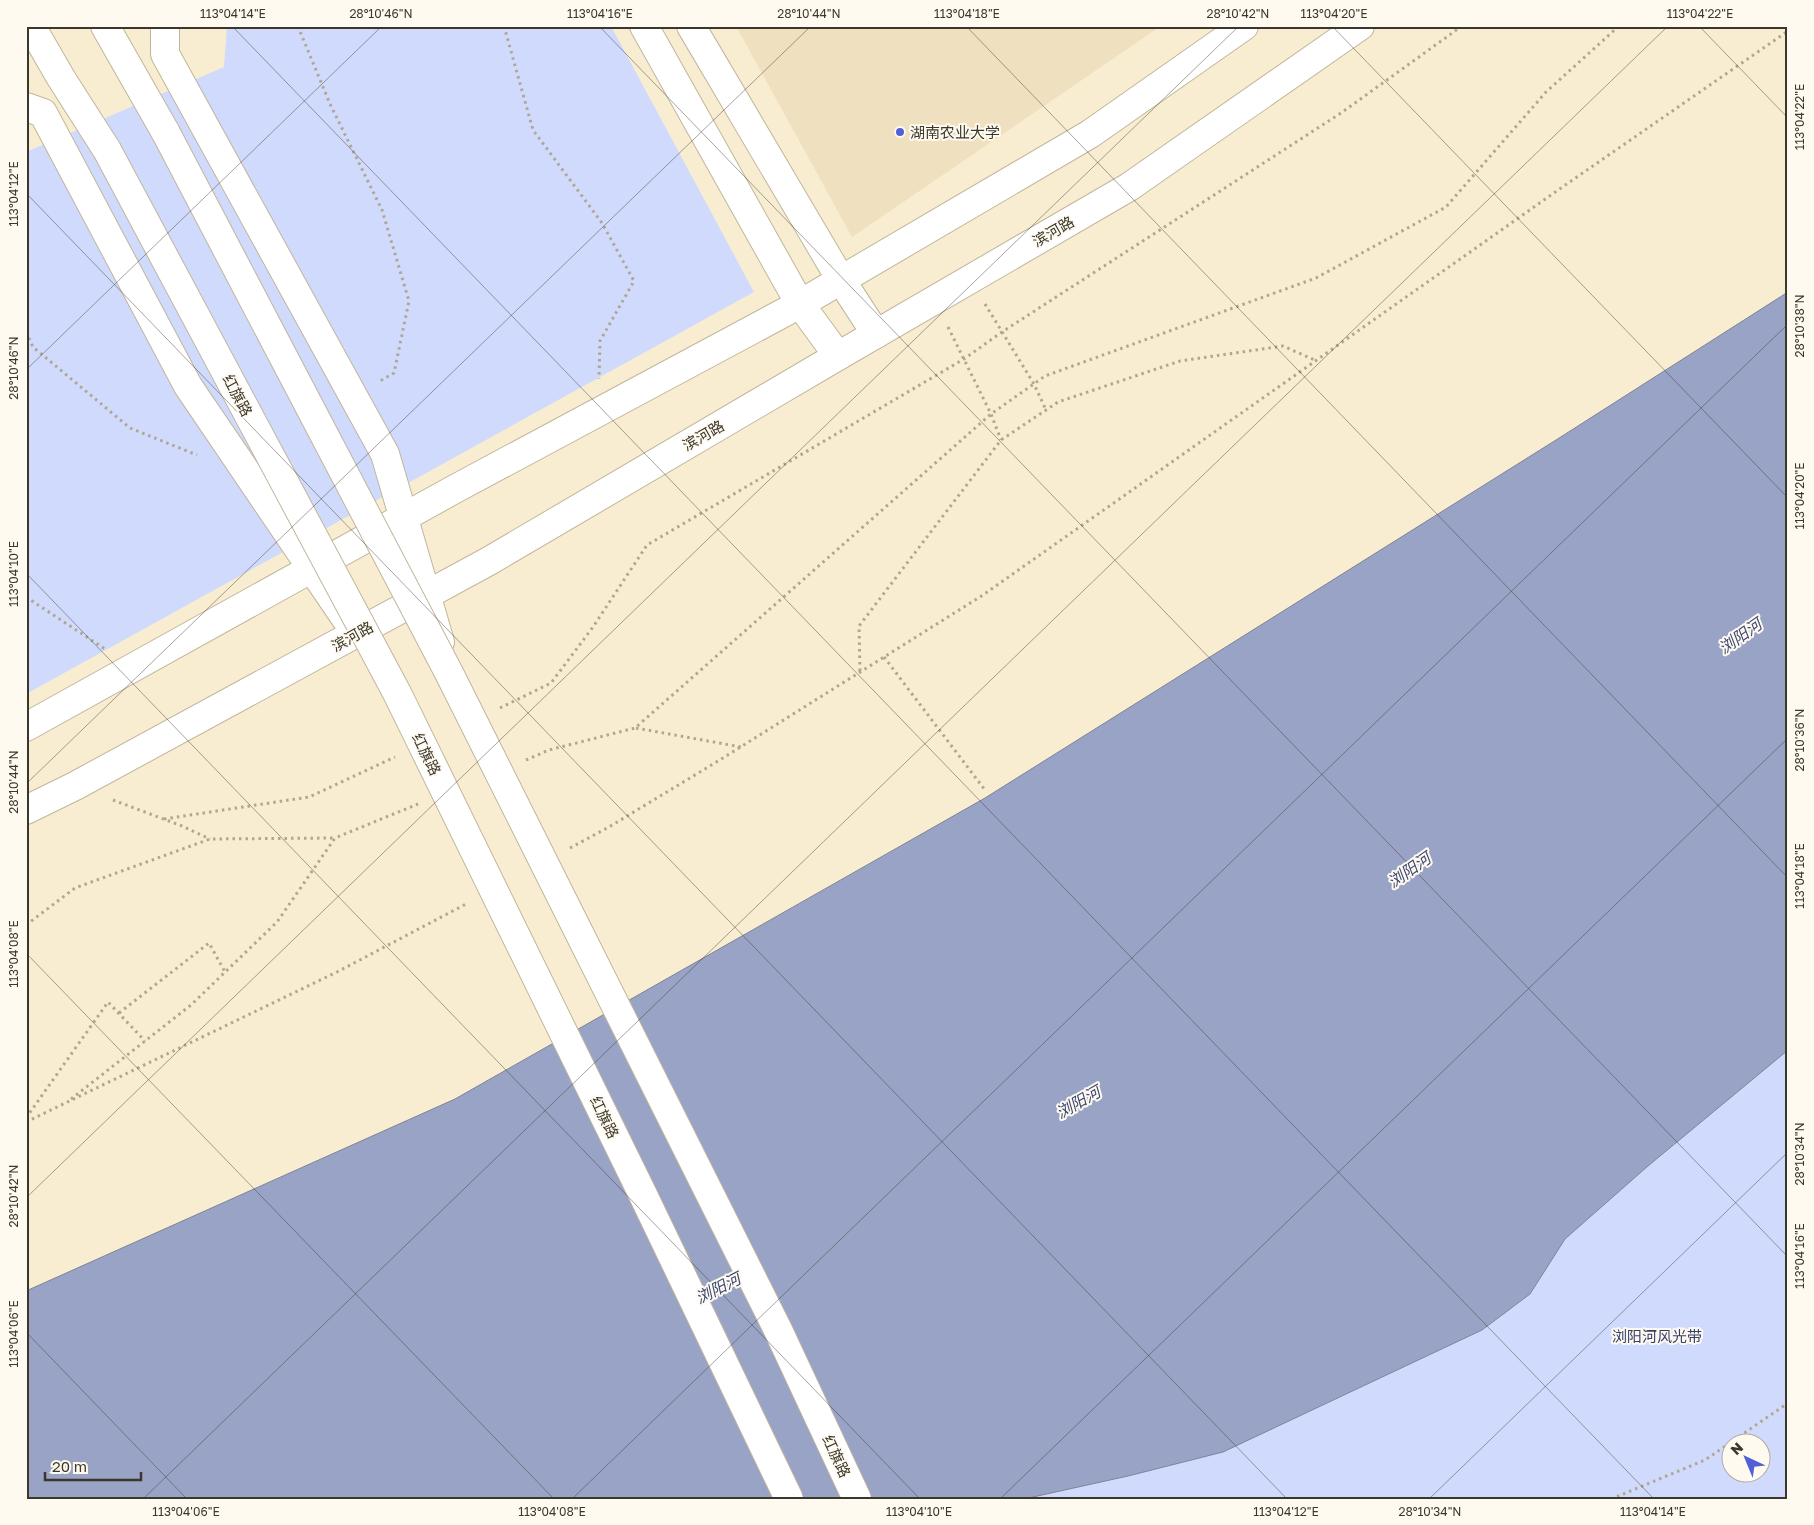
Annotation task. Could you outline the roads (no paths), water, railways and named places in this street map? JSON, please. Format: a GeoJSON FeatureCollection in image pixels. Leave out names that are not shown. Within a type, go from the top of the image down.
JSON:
{"type":"FeatureCollection","features":[{"type":"Feature","properties":{"kind":"main road","name":"红旗路"},"geometry":{"type":"LineString","coordinates":[[32,26],[61,78],[107,150],[397,693],[644,1196],[789,1499]]}},
{"type":"Feature","properties":{"kind":"main road","name":"红旗路"},"geometry":{"type":"LineString","coordinates":[[105,26],[166,133],[449,672],[778,1330],[857,1499]]}},
{"type":"Feature","properties":{"kind":"main road"},"geometry":{"type":"LineString","coordinates":[[165,26],[165,54],[385,454],[449,672]]}},
{"type":"Feature","properties":{"kind":"main road"},"geometry":{"type":"LineString","coordinates":[[644,26],[800,304],[838,356]]}},
{"type":"Feature","properties":{"kind":"main road"},"geometry":{"type":"LineString","coordinates":[[692,26],[841,280],[876,334]]}},
{"type":"Feature","properties":{"kind":"main road"},"geometry":{"type":"LineString","coordinates":[[26,726],[453,490],[800,304],[1090,134],[1244,26]]}},
{"type":"Feature","properties":{"kind":"main road","name":"滨河路"},"geometry":{"type":"LineString","coordinates":[[26,810],[75,786],[490,560],[1129,188],[1360,26]]}},
{"type":"Feature","properties":{"kind":"main road"},"geometry":{"type":"LineString","coordinates":[[26,107],[43,113],[188,386],[397,693]]}},
{"type":"Feature","properties":{"kind":"water","name":"浏阳河"},"geometry":{"type":"Polygon","coordinates":[[[1788,292],[1788,1050],[1648,1166],[1565,1239],[1530,1294],[1482,1330],[1223,1452],[1128,1476],[1024,1499],[26,1499],[26,1291],[455,1099],[985,798],[1556,440],[1788,292]]]}},
{"type":"Feature","properties":{"kind":"place","name":"湖南农业大学"},"geometry":{"type":"Point","coordinates":[900,132]}},
{"type":"Feature","properties":{"kind":"park label","name":"浏阳河风光带"},"geometry":{"type":"Point","coordinates":[1657,1336]}}]}
